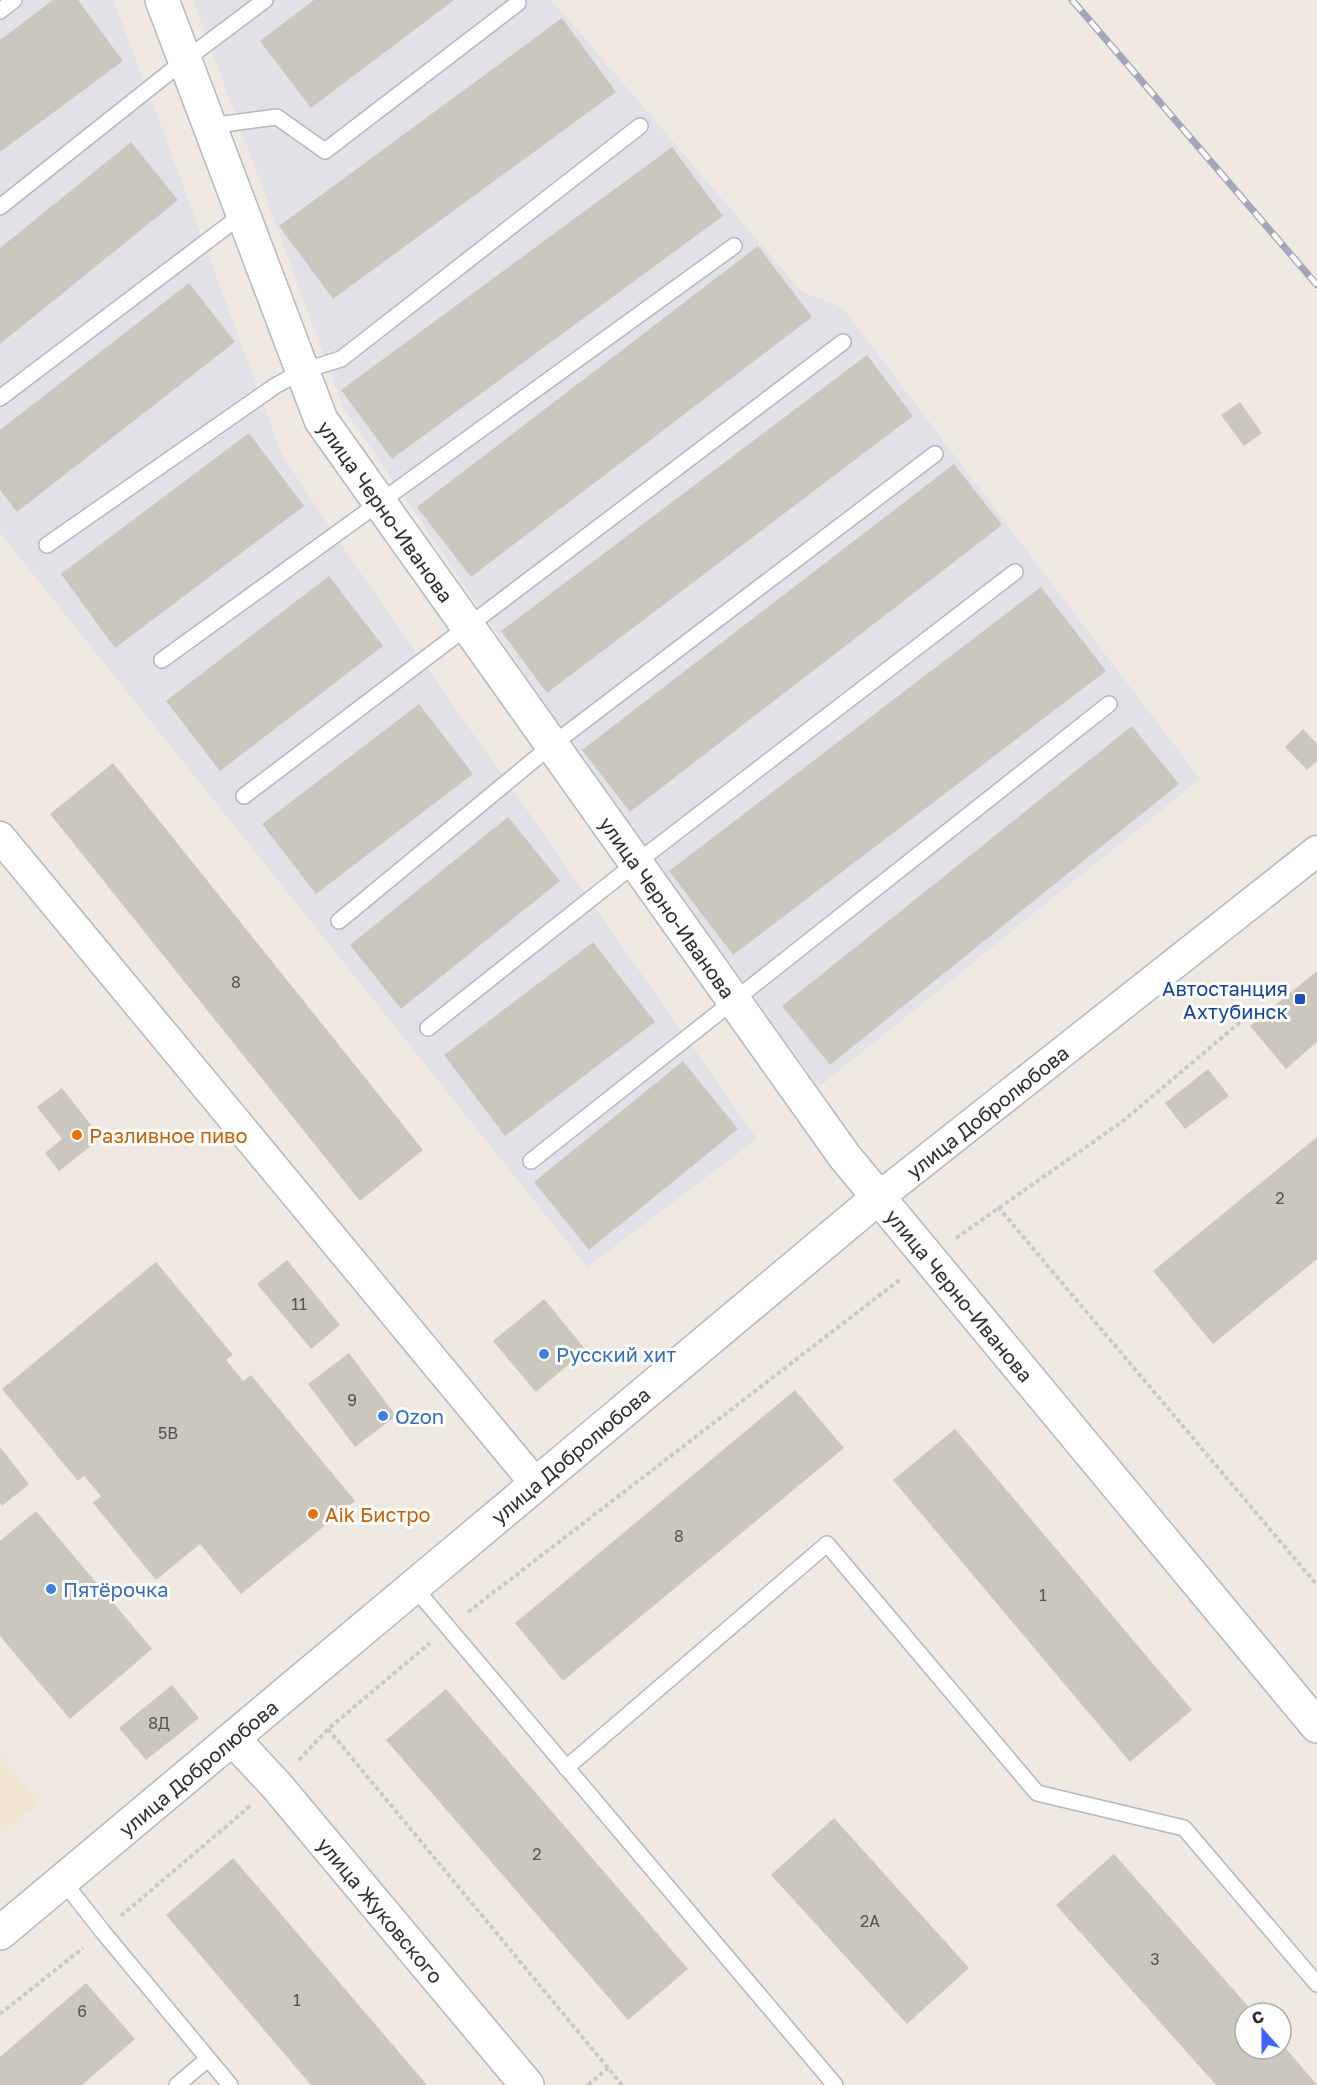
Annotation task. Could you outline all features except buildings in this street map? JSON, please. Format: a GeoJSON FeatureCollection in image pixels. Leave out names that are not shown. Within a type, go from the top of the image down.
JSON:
{"type":"FeatureCollection","features":[{"type":"Feature","properties":{"kind":"main road","name":"улица Черно-Иванова"},"geometry":{"type":"LineString","coordinates":[[162,0],[321,420],[845,1157],[1317,1726]]}},
{"type":"Feature","properties":{"kind":"main road","name":"улица Добролюбова"},"geometry":{"type":"LineString","coordinates":[[0,1933],[879,1197]]}},
{"type":"Feature","properties":{"kind":"main road","name":"улица Жуковского"},"geometry":{"type":"LineString","coordinates":[[233,1739],[276,1785],[526,2085]]}},
{"type":"Feature","properties":{"kind":"street"},"geometry":{"type":"LineString","coordinates":[[0,837],[535,1483]]}},
{"type":"Feature","properties":{"kind":"street","name":"улица Добролюбова"},"geometry":{"type":"LineString","coordinates":[[879,1197],[1317,851]]}},
{"type":"Feature","properties":{"kind":"lane"},"geometry":{"type":"LineString","coordinates":[[0,11],[14,0]]}},
{"type":"Feature","properties":{"kind":"lane"},"geometry":{"type":"LineString","coordinates":[[0,207],[185,60],[265,0]]}},
{"type":"Feature","properties":{"kind":"lane"},"geometry":{"type":"LineString","coordinates":[[209,126],[277,117],[325,151],[518,3]]}},
{"type":"Feature","properties":{"kind":"lane"},"geometry":{"type":"LineString","coordinates":[[47,545],[275,386],[302,371],[341,359],[640,126]]}},
{"type":"Feature","properties":{"kind":"lane"},"geometry":{"type":"LineString","coordinates":[[0,398],[243,214]]}},
{"type":"Feature","properties":{"kind":"lane"},"geometry":{"type":"LineString","coordinates":[[162,660],[734,246]]}},
{"type":"Feature","properties":{"kind":"lane"},"geometry":{"type":"LineString","coordinates":[[244,796],[843,342]]}},
{"type":"Feature","properties":{"kind":"lane"},"geometry":{"type":"LineString","coordinates":[[339,921],[552,745],[935,454]]}},
{"type":"Feature","properties":{"kind":"lane"},"geometry":{"type":"LineString","coordinates":[[428,1028],[636,863],[1015,572]]}},
{"type":"Feature","properties":{"kind":"lane"},"geometry":{"type":"LineString","coordinates":[[531,1161],[1109,704]]}},
{"type":"Feature","properties":{"kind":"lane"},"geometry":{"type":"LineString","coordinates":[[566,1768],[827,1544],[1037,1793],[1184,1828],[1317,1984]]}},
{"type":"Feature","properties":{"kind":"lane"},"geometry":{"type":"LineString","coordinates":[[413,1586],[836,2085]]}},
{"type":"Feature","properties":{"kind":"lane"},"geometry":{"type":"LineString","coordinates":[[63,1881],[102,1932],[230,2085]]}},
{"type":"Feature","properties":{"kind":"lane"},"geometry":{"type":"LineString","coordinates":[[177,2085],[208,2059]]}},
{"type":"Feature","properties":{"kind":"path"},"geometry":{"type":"LineString","coordinates":[[0,2014],[102,1932],[276,1785],[328,1729],[448,1628],[930,1257],[1123,1121],[1251,1012]]}},
{"type":"Feature","properties":{"kind":"path"},"geometry":{"type":"LineString","coordinates":[[998,1207],[1317,1585]]}},
{"type":"Feature","properties":{"kind":"path"},"geometry":{"type":"LineString","coordinates":[[328,1729],[622,2085]]}},
{"type":"Feature","properties":{"kind":"path"},"geometry":{"type":"LineString","coordinates":[[588,2085],[608,2068]]}},
{"type":"Feature","properties":{"kind":"shaded area"},"geometry":{"type":"Polygon","coordinates":[[[0,0],[113,0],[282,455],[353,562],[757,1139],[587,1267],[0,533],[0,0]]]}},
{"type":"Feature","properties":{"kind":"shaded area"},"geometry":{"type":"Polygon","coordinates":[[[193,0],[550,0],[802,292],[842,307],[1200,779],[819,1087],[597,781],[343,407],[193,0]]]}},
{"type":"Feature","properties":{"kind":"shaded area"},"geometry":{"type":"Polygon","coordinates":[[[0,1755],[39,1803],[0,1834],[0,1755]]]}},
{"type":"Feature","properties":{"kind":"railway"},"geometry":{"type":"LineString","coordinates":[[1072,0],[1317,285]]}},
{"type":"Feature","properties":{"kind":"place","name":"Автостанция Ахтубинск"},"geometry":{"type":"Point","coordinates":[1300,999]}},
{"type":"Feature","properties":{"kind":"place","name":"Разливное пиво"},"geometry":{"type":"Point","coordinates":[77,1135]}},
{"type":"Feature","properties":{"kind":"place","name":"Русский хит"},"geometry":{"type":"Point","coordinates":[544,1354]}},
{"type":"Feature","properties":{"kind":"place","name":"Ozon"},"geometry":{"type":"Point","coordinates":[383,1416]}},
{"type":"Feature","properties":{"kind":"place","name":"Aik Бистро"},"geometry":{"type":"Point","coordinates":[313,1514]}},
{"type":"Feature","properties":{"kind":"place","name":"Пятёрочка"},"geometry":{"type":"Point","coordinates":[51,1589]}}]}
